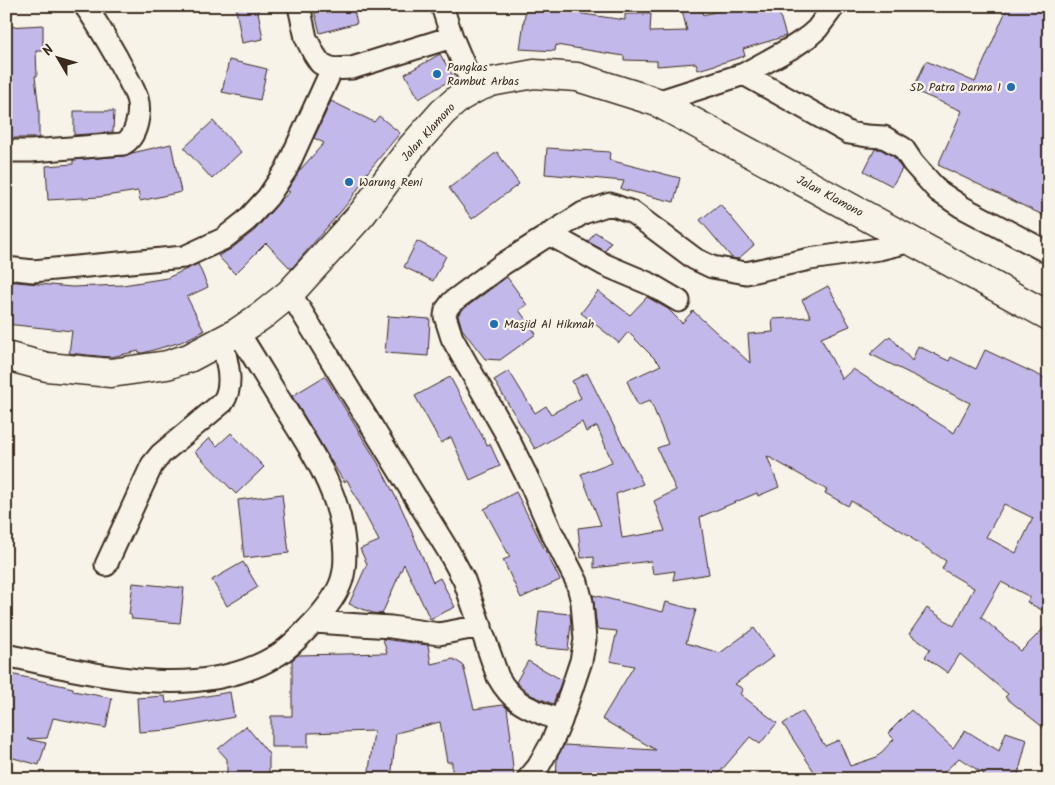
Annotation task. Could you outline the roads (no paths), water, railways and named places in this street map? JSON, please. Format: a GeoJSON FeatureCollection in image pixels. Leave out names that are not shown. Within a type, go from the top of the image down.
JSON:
{"type":"FeatureCollection","features":[{"type":"Feature","properties":{"kind":"main road","name":"Jalan Klamono"},"geometry":{"type":"LineString","coordinates":[[6,356],[47,367],[111,373],[167,365],[188,358],[230,336],[264,314],[290,293],[362,214],[424,133],[460,97],[491,82],[534,74],[577,77],[657,102],[1049,316]]}},
{"type":"Feature","properties":{"kind":"street"},"geometry":{"type":"LineString","coordinates":[[6,151],[123,144],[129,141],[135,129],[138,113],[137,99],[97,23],[85,6]]}},
{"type":"Feature","properties":{"kind":"street"},"geometry":{"type":"LineString","coordinates":[[299,6],[306,38],[314,54],[320,64],[332,69],[352,68],[452,37]]}},
{"type":"Feature","properties":{"kind":"street"},"geometry":{"type":"LineString","coordinates":[[442,6],[452,37],[474,89]]}},
{"type":"Feature","properties":{"kind":"street"},"geometry":{"type":"LineString","coordinates":[[657,102],[744,74],[808,37],[817,29],[834,6]]}},
{"type":"Feature","properties":{"kind":"street"},"geometry":{"type":"LineString","coordinates":[[6,268],[33,271],[184,257],[223,238],[247,220],[268,197],[286,170],[332,69]]}},
{"type":"Feature","properties":{"kind":"street"},"geometry":{"type":"LineString","coordinates":[[744,74],[849,133],[884,137],[903,148],[913,163],[938,191],[962,207],[1049,253]]}},
{"type":"Feature","properties":{"kind":"street"},"geometry":{"type":"LineString","coordinates":[[528,779],[546,753],[561,721],[581,661],[585,640],[582,602],[577,582],[504,430],[452,338],[445,316],[446,310],[452,302],[503,264],[549,234],[583,213],[610,204],[632,212],[695,259],[712,267],[746,273],[796,261],[879,249],[912,240]]}},
{"type":"Feature","properties":{"kind":"street"},"geometry":{"type":"LineString","coordinates":[[549,234],[605,264],[650,284],[679,301]]}},
{"type":"Feature","properties":{"kind":"street"},"geometry":{"type":"LineString","coordinates":[[290,293],[449,552],[464,580],[498,677],[508,693],[526,706],[561,721]]}},
{"type":"Feature","properties":{"kind":"street"},"geometry":{"type":"LineString","coordinates":[[106,565],[152,464],[227,397],[230,336]]}},
{"type":"Feature","properties":{"kind":"street"},"geometry":{"type":"LineString","coordinates":[[6,655],[122,679],[160,682],[203,679],[256,667],[277,656],[296,640],[330,604],[339,589],[344,575],[345,557],[342,528],[334,500],[320,464],[230,336]]}},
{"type":"Feature","properties":{"kind":"street"},"geometry":{"type":"LineString","coordinates":[[314,622],[390,627],[439,634],[481,626]]}},
{"type":"Feature","properties":{"kind":"place","name":"Pangkas Rambut Arbas"},"geometry":{"type":"Point","coordinates":[437,74]}},
{"type":"Feature","properties":{"kind":"place","name":"SD Patra Darma 1"},"geometry":{"type":"Point","coordinates":[1011,87]}},
{"type":"Feature","properties":{"kind":"place","name":"Warung Reni"},"geometry":{"type":"Point","coordinates":[349,182]}},
{"type":"Feature","properties":{"kind":"place","name":"Masjid Al Hikmah"},"geometry":{"type":"Point","coordinates":[494,324]}}]}
